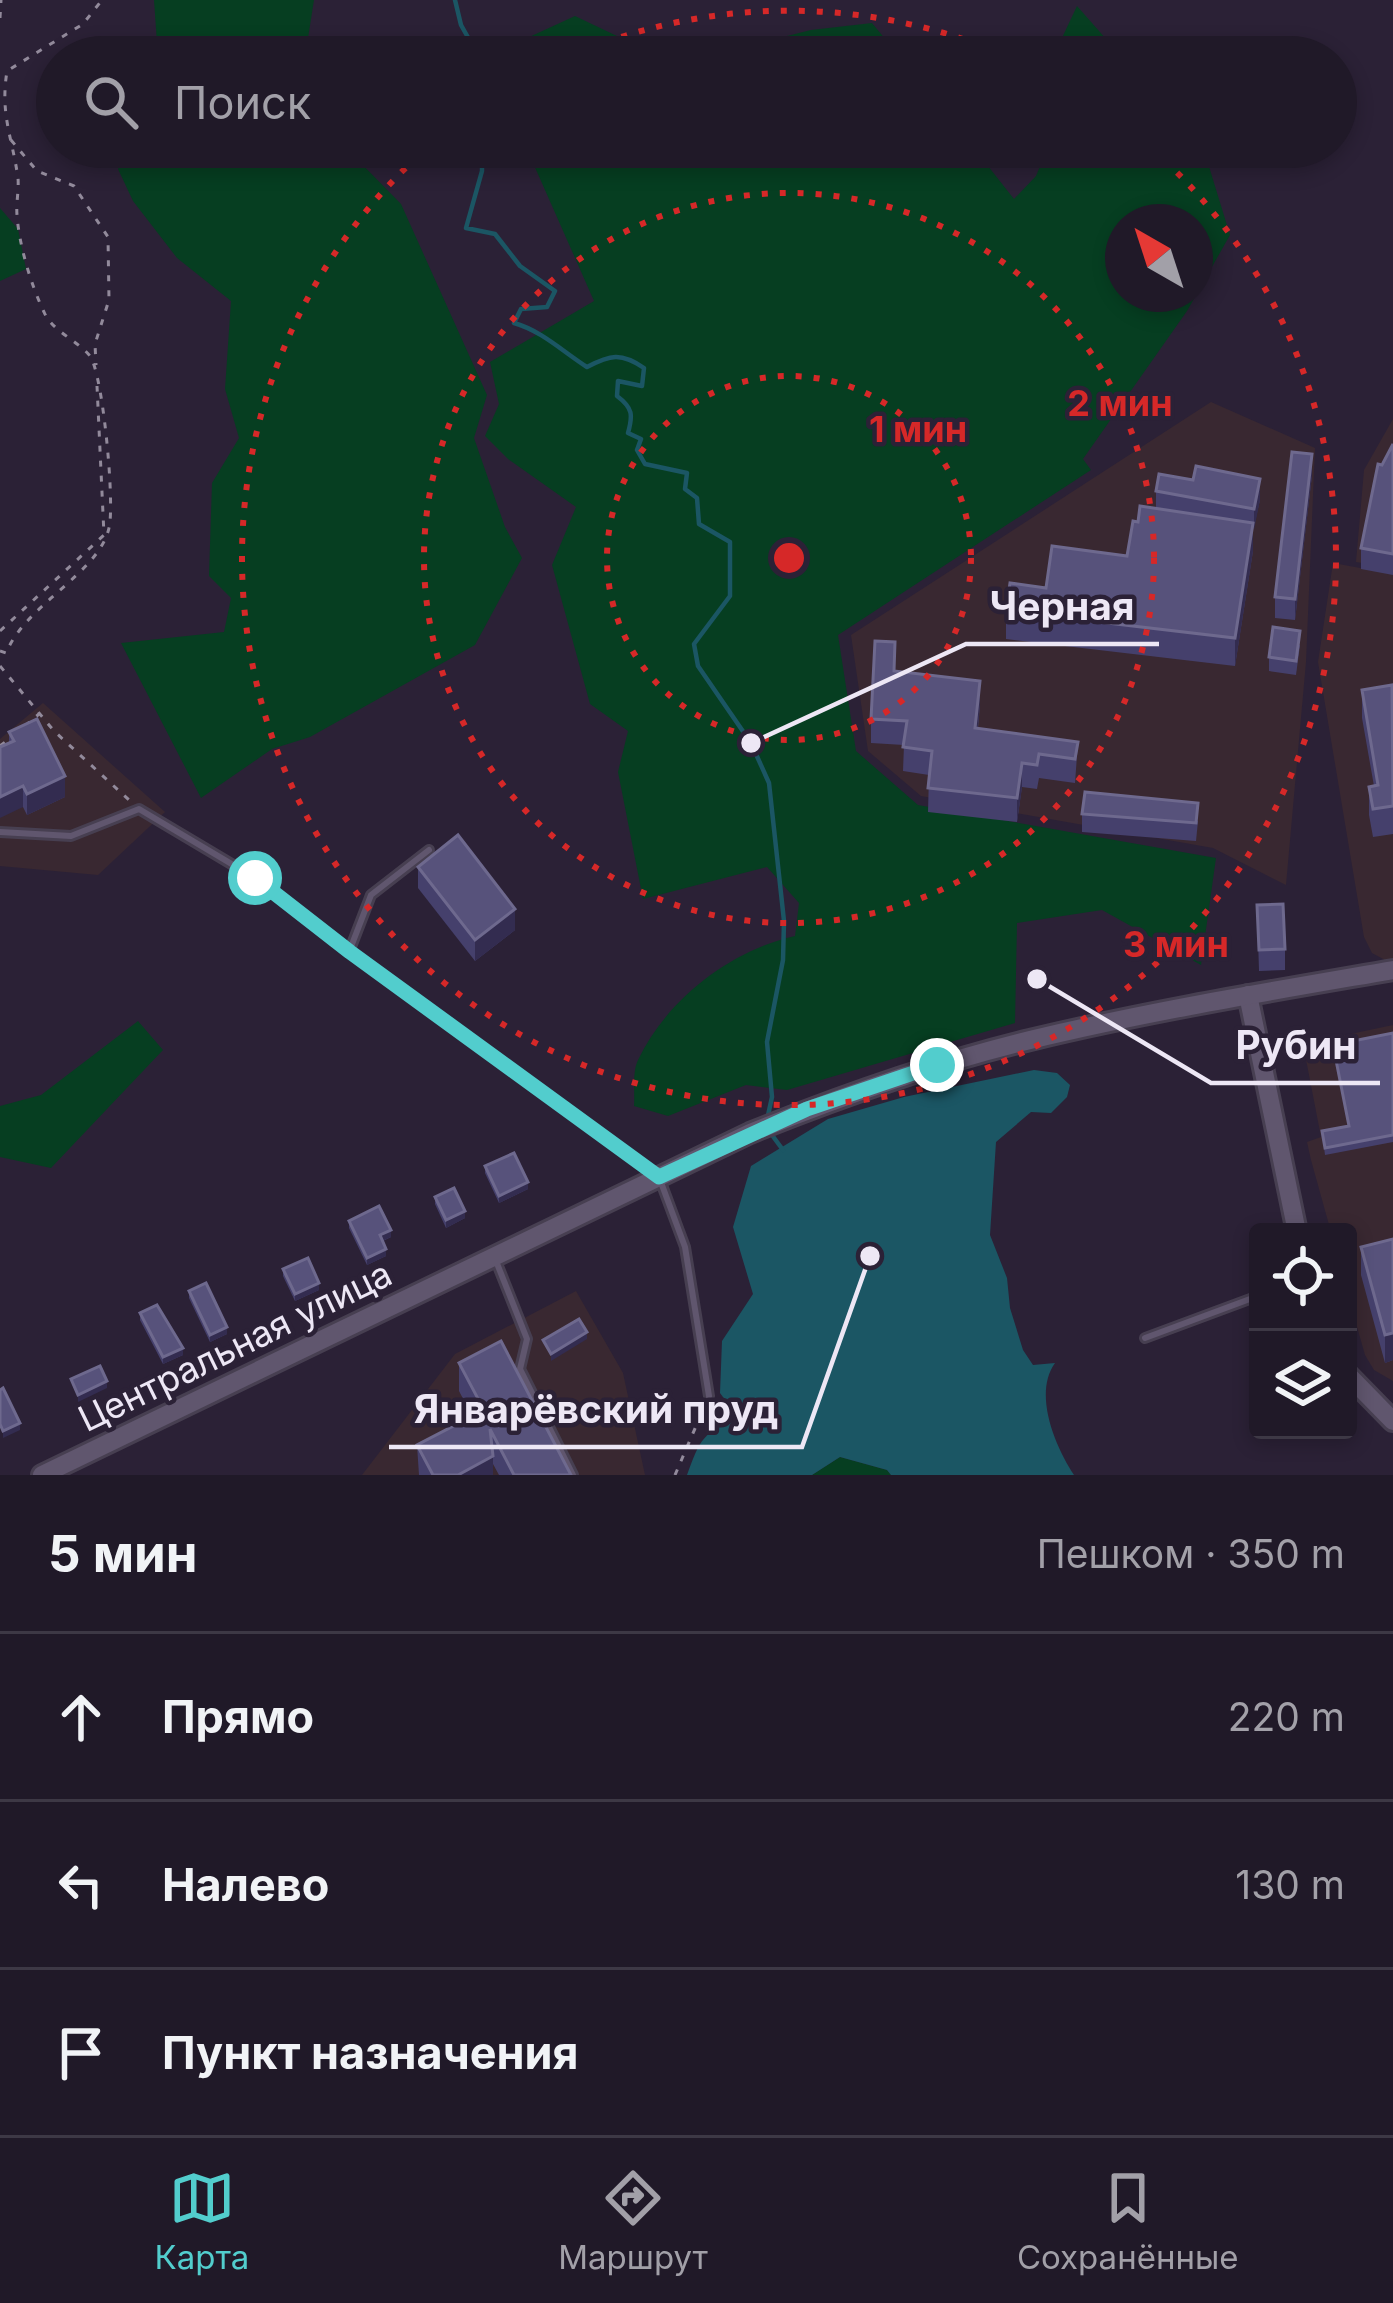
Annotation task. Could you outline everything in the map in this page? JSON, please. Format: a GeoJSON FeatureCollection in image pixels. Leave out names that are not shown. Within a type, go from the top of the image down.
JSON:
{"type":"FeatureCollection","features":[{"type":"Feature","properties":{"kind":"street","name":"Центральная улица"},"geometry":{"type":"LineString","coordinates":[[42,1475],[807,1109],[1031,1039],[1393,970]]}},
{"type":"Feature","properties":{"kind":"street"},"geometry":{"type":"LineString","coordinates":[[1248,995],[1295,1223]]}},
{"type":"Feature","properties":{"kind":"street"},"geometry":{"type":"LineString","coordinates":[[1357,1384],[1393,1421]]}},
{"type":"Feature","properties":{"kind":"lane"},"geometry":{"type":"LineString","coordinates":[[0,832],[71,836],[139,809],[255,878],[659,1177],[685,1247],[709,1396]]}},
{"type":"Feature","properties":{"kind":"lane"},"geometry":{"type":"LineString","coordinates":[[350,952],[371,895],[429,850]]}},
{"type":"Feature","properties":{"kind":"lane"},"geometry":{"type":"LineString","coordinates":[[495,1257],[527,1339],[520,1369],[573,1475]]}},
{"type":"Feature","properties":{"kind":"lane"},"geometry":{"type":"LineString","coordinates":[[1145,1337],[1249,1299]]}},
{"type":"Feature","properties":{"kind":"path"},"geometry":{"type":"LineString","coordinates":[[0,19],[1,0]]}},
{"type":"Feature","properties":{"kind":"path"},"geometry":{"type":"LineString","coordinates":[[64,36],[83,24],[102,0]]}},
{"type":"Feature","properties":{"kind":"path"},"geometry":{"type":"LineString","coordinates":[[0,651],[6,653],[15,631],[100,550],[109,529],[111,498],[92,359],[45,317],[16,213],[18,183],[0,96],[8,71],[36,53]]}},
{"type":"Feature","properties":{"kind":"path"},"geometry":{"type":"LineString","coordinates":[[0,631],[104,535],[94,344],[109,300],[108,237],[74,186],[37,172],[10,138]]}},
{"type":"Feature","properties":{"kind":"path"},"geometry":{"type":"LineString","coordinates":[[0,666],[39,714],[139,809]]}},
{"type":"Feature","properties":{"kind":"path"},"geometry":{"type":"LineString","coordinates":[[0,746],[39,714]]}},
{"type":"Feature","properties":{"kind":"path"},"geometry":{"type":"LineString","coordinates":[[675,1475],[709,1396]]}},
{"type":"Feature","properties":{"kind":"shaded area"},"geometry":{"type":"Polygon","coordinates":[[[154,0],[314,0],[308,36],[157,36],[154,0]]]}},
{"type":"Feature","properties":{"kind":"shaded area"},"geometry":{"type":"Polygon","coordinates":[[[1077,6],[1103,36],[1063,36],[1077,6]]]}},
{"type":"Feature","properties":{"kind":"shaded area"},"geometry":{"type":"Polygon","coordinates":[[[575,16],[617,36],[531,36],[575,16]]]}},
{"type":"Feature","properties":{"kind":"shaded area"},"geometry":{"type":"Polygon","coordinates":[[[872,23],[883,36],[787,36],[872,23]]]}},
{"type":"Feature","properties":{"kind":"shaded area"},"geometry":{"type":"Polygon","coordinates":[[[366,168],[401,204],[487,395],[474,438],[505,527],[522,558],[475,645],[310,737],[272,749],[201,798],[121,643],[224,632],[231,598],[209,576],[212,483],[239,438],[225,389],[231,301],[177,258],[133,201],[118,169],[366,168]]]}},
{"type":"Feature","properties":{"kind":"shaded area"},"geometry":{"type":"Polygon","coordinates":[[[535,168],[990,168],[1014,199],[1039,168],[1209,168],[1230,235],[1213,265],[1213,204],[1105,204],[1105,312],[1186,312],[1083,459],[1091,470],[838,635],[856,751],[918,805],[1216,858],[1201,965],[1102,910],[1017,923],[1015,1023],[787,1090],[746,1085],[668,1116],[634,1106],[636,1065],[666,1017],[725,965],[795,936],[799,903],[767,867],[643,899],[618,772],[628,731],[590,704],[552,565],[576,507],[508,459],[485,436],[499,404],[490,362],[594,301],[535,168]]]}},
{"type":"Feature","properties":{"kind":"shaded area"},"geometry":{"type":"Polygon","coordinates":[[[0,208],[18,229],[26,269],[0,281],[0,208]]]}},
{"type":"Feature","properties":{"kind":"shaded area"},"geometry":{"type":"Polygon","coordinates":[[[1211,402],[1315,448],[1306,662],[1286,885],[1213,848],[921,796],[868,751],[851,635],[1211,402]]]}},
{"type":"Feature","properties":{"kind":"shaded area"},"geometry":{"type":"Polygon","coordinates":[[[1393,419],[1393,568],[1356,562],[1364,470],[1393,419]]]}},
{"type":"Feature","properties":{"kind":"shaded area"},"geometry":{"type":"Polygon","coordinates":[[[1333,563],[1393,574],[1393,959],[1372,953],[1364,937],[1318,662],[1333,563]]]}},
{"type":"Feature","properties":{"kind":"shaded area"},"geometry":{"type":"Polygon","coordinates":[[[43,703],[165,812],[98,875],[0,866],[0,739],[43,703]]]}},
{"type":"Feature","properties":{"kind":"shaded area"},"geometry":{"type":"Polygon","coordinates":[[[138,1021],[163,1050],[51,1168],[0,1157],[0,1106],[41,1095],[138,1021]]]}},
{"type":"Feature","properties":{"kind":"shaded area"},"geometry":{"type":"Polygon","coordinates":[[[1393,1025],[1393,1381],[1374,1370],[1357,1327],[1357,1223],[1328,1223],[1311,1160],[1307,1142],[1321,1137],[1303,1044],[1393,1025]]]}},
{"type":"Feature","properties":{"kind":"shaded area"},"geometry":{"type":"Polygon","coordinates":[[[1034,1070],[1057,1073],[1070,1085],[1067,1097],[1051,1113],[1031,1112],[996,1142],[990,1235],[1007,1278],[1023,1350],[1033,1365],[1055,1363],[1046,1404],[1054,1435],[1074,1475],[891,1475],[840,1457],[812,1475],[687,1475],[704,1438],[740,1420],[720,1393],[722,1341],[753,1294],[733,1227],[751,1166],[828,1119],[904,1097],[1034,1070]]]}},
{"type":"Feature","properties":{"kind":"shaded area"},"geometry":{"type":"Polygon","coordinates":[[[576,1291],[623,1373],[645,1475],[362,1475],[455,1354],[576,1291]]]}},
{"type":"Feature","properties":{"kind":"shaded area"},"geometry":{"type":"Polygon","coordinates":[[[840,1457],[887,1470],[891,1475],[812,1475],[840,1457]]]}},
{"type":"Feature","properties":{"kind":"building"},"geometry":{"type":"Polygon","coordinates":[[[1393,444],[1393,554],[1361,548],[1378,464],[1382,465],[1393,444]]]}},
{"type":"Feature","properties":{"kind":"building"},"geometry":{"type":"Polygon","coordinates":[[[1292,452],[1312,454],[1295,599],[1275,597],[1292,452]]]}},
{"type":"Feature","properties":{"kind":"building"},"geometry":{"type":"Polygon","coordinates":[[[1196,466],[1260,479],[1254,509],[1156,491],[1159,474],[1193,480],[1196,466]]]}},
{"type":"Feature","properties":{"kind":"building"},"geometry":{"type":"Polygon","coordinates":[[[1140,506],[1253,523],[1235,638],[1006,611],[1010,583],[1046,588],[1052,546],[1127,556],[1140,506]]]}},
{"type":"Feature","properties":{"kind":"building"},"geometry":{"type":"Polygon","coordinates":[[[1273,627],[1300,631],[1296,661],[1269,657],[1273,627]]]}},
{"type":"Feature","properties":{"kind":"building"},"geometry":{"type":"Polygon","coordinates":[[[875,641],[895,642],[894,671],[980,681],[975,728],[1078,742],[1075,759],[1039,754],[1037,765],[1022,763],[1017,798],[928,788],[932,751],[903,747],[907,721],[871,719],[875,641]]]}},
{"type":"Feature","properties":{"kind":"building"},"geometry":{"type":"Polygon","coordinates":[[[1392,685],[1393,806],[1373,809],[1369,787],[1378,785],[1362,690],[1392,685]]]}},
{"type":"Feature","properties":{"kind":"building"},"geometry":{"type":"Polygon","coordinates":[[[37,719],[65,776],[27,794],[23,786],[0,797],[0,747],[14,741],[9,732],[37,719]]]}},
{"type":"Feature","properties":{"kind":"building"},"geometry":{"type":"Polygon","coordinates":[[[1085,792],[1198,803],[1196,823],[1082,814],[1085,792]]]}},
{"type":"Feature","properties":{"kind":"building"},"geometry":{"type":"Polygon","coordinates":[[[458,835],[515,909],[475,940],[418,867],[458,835]]]}},
{"type":"Feature","properties":{"kind":"building"},"geometry":{"type":"Polygon","coordinates":[[[1283,904],[1285,949],[1259,950],[1257,905],[1283,904]]]}},
{"type":"Feature","properties":{"kind":"building"},"geometry":{"type":"Polygon","coordinates":[[[1393,1033],[1393,1135],[1325,1148],[1322,1131],[1349,1126],[1333,1045],[1393,1033]]]}},
{"type":"Feature","properties":{"kind":"building"},"geometry":{"type":"Polygon","coordinates":[[[514,1153],[528,1182],[499,1196],[485,1166],[514,1153]]]}},
{"type":"Feature","properties":{"kind":"building"},"geometry":{"type":"Polygon","coordinates":[[[454,1188],[465,1211],[446,1220],[435,1197],[454,1188]]]}},
{"type":"Feature","properties":{"kind":"building"},"geometry":{"type":"Polygon","coordinates":[[[379,1206],[391,1230],[380,1235],[386,1249],[367,1258],[349,1221],[379,1206]]]}},
{"type":"Feature","properties":{"kind":"building"},"geometry":{"type":"Polygon","coordinates":[[[1393,1239],[1393,1333],[1385,1335],[1361,1247],[1393,1239]]]}},
{"type":"Feature","properties":{"kind":"building"},"geometry":{"type":"Polygon","coordinates":[[[308,1258],[319,1283],[295,1294],[283,1269],[308,1258]]]}},
{"type":"Feature","properties":{"kind":"building"},"geometry":{"type":"Polygon","coordinates":[[[206,1283],[227,1327],[210,1335],[189,1291],[206,1283]]]}},
{"type":"Feature","properties":{"kind":"building"},"geometry":{"type":"Polygon","coordinates":[[[157,1305],[183,1348],[163,1357],[140,1313],[157,1305]]]}},
{"type":"Feature","properties":{"kind":"building"},"geometry":{"type":"Polygon","coordinates":[[[579,1319],[587,1332],[551,1354],[543,1340],[579,1319]]]}},
{"type":"Feature","properties":{"kind":"building"},"geometry":{"type":"Polygon","coordinates":[[[501,1341],[571,1475],[514,1475],[490,1429],[493,1456],[458,1475],[433,1475],[417,1445],[484,1410],[459,1363],[501,1341]]]}},
{"type":"Feature","properties":{"kind":"building"},"geometry":{"type":"Polygon","coordinates":[[[100,1366],[107,1381],[78,1395],[71,1379],[100,1366]]]}},
{"type":"Feature","properties":{"kind":"building"},"geometry":{"type":"Polygon","coordinates":[[[3,1388],[20,1423],[3,1431],[0,1390],[3,1388]]]}},
{"type":"Feature","properties":{"kind":"waterway"},"geometry":{"type":"LineString","coordinates":[[455,0],[467,36]]}},
{"type":"Feature","properties":{"kind":"waterway"},"geometry":{"type":"LineString","coordinates":[[482,168],[466,228],[495,234],[520,266],[555,291],[547,307],[521,309],[514,323],[543,336],[587,367],[616,357],[644,368],[642,386],[618,381],[617,396],[630,412],[628,433],[641,439],[637,450],[645,464],[687,473],[685,489],[697,498],[699,524],[730,542],[730,596],[694,644],[698,666],[751,743],[769,783],[784,921],[783,960],[767,1042],[772,1097],[767,1120]]}},
{"type":"Feature","properties":{"kind":"waterway"},"geometry":{"type":"LineString","coordinates":[[769,1131],[783,1150]]}},
{"type":"Feature","properties":{"kind":"place","name":"Черная"},"geometry":{"type":"Point","coordinates":[751,743]}},
{"type":"Feature","properties":{"kind":"place","name":"Рубин"},"geometry":{"type":"Point","coordinates":[1037,979]}},
{"type":"Feature","properties":{"kind":"place","name":"Январёвский пруд"},"geometry":{"type":"Point","coordinates":[870,1256]}},
{"type":"Feature","properties":{"kind":"route"},"geometry":{"type":"LineString","coordinates":[[255,878],[659,1177],[807,1109],[937,1065]]}}]}
